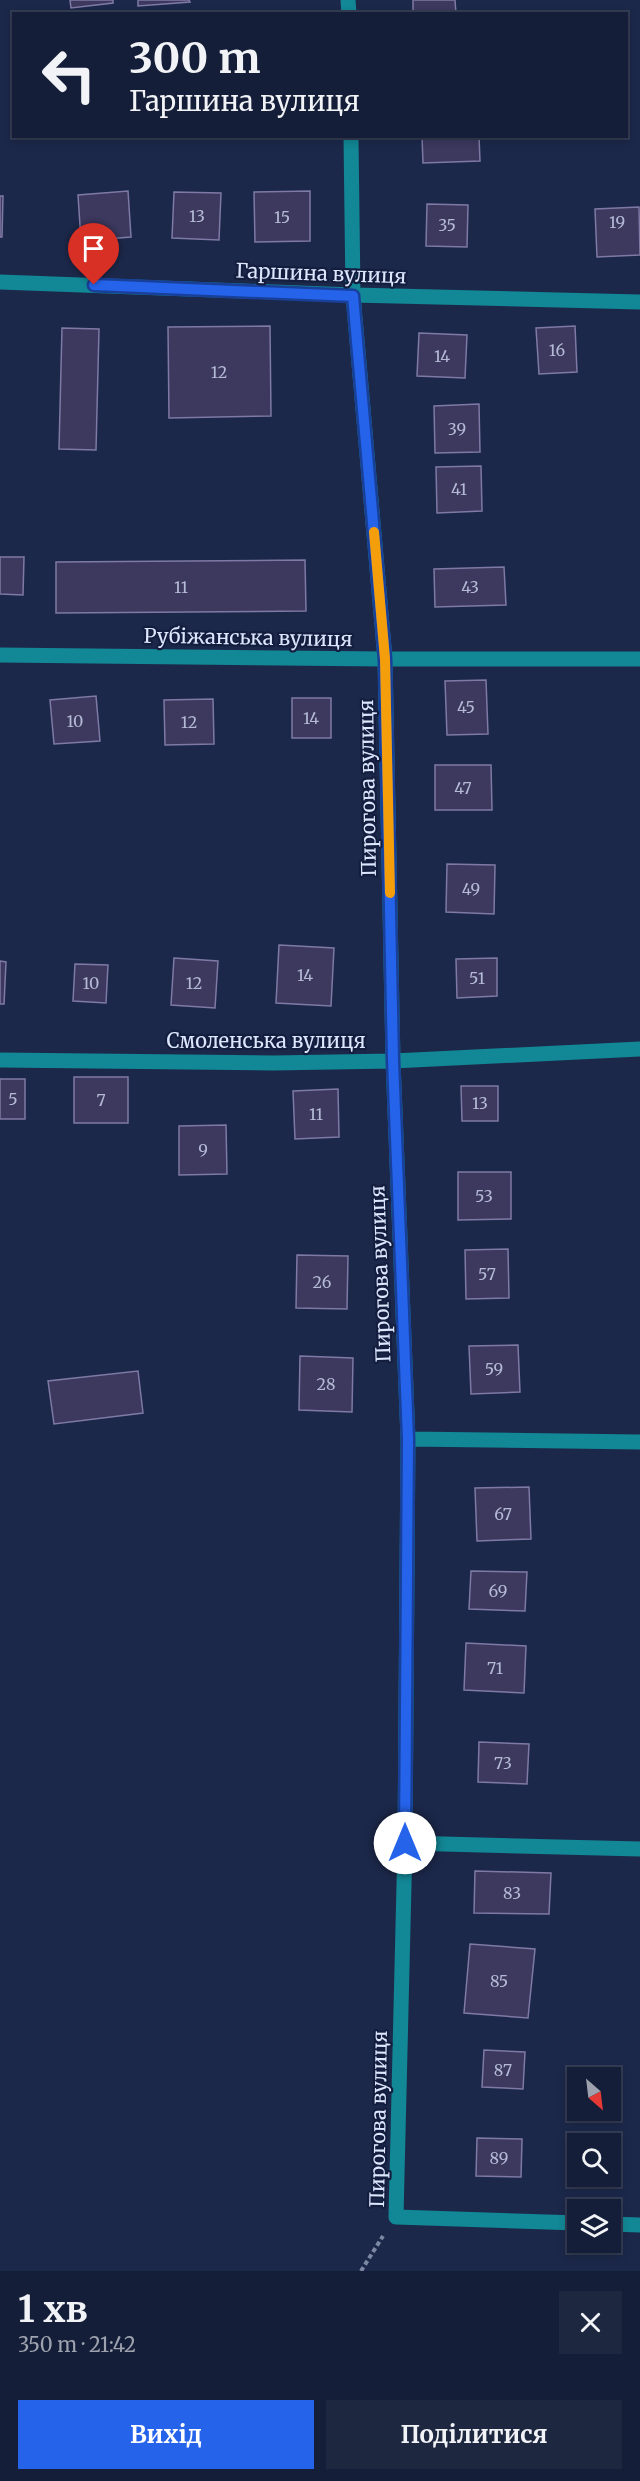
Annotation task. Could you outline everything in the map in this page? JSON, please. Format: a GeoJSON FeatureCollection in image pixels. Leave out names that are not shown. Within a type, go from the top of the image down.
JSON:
{"type":"FeatureCollection","features":[{"type":"Feature","properties":{"kind":"street","name":"Пирогова вулиця"},"geometry":{"type":"LineString","coordinates":[[351,138],[353,296],[385,659],[393,1061],[408,1439],[405,1843],[396,2217],[567,2223]]}},
{"type":"Feature","properties":{"kind":"street","name":"Гаршина вулиця"},"geometry":{"type":"LineString","coordinates":[[0,282],[353,296],[640,302]]}},
{"type":"Feature","properties":{"kind":"street","name":"Рубіжанська вулиця"},"geometry":{"type":"LineString","coordinates":[[0,656],[640,658]]}},
{"type":"Feature","properties":{"kind":"street","name":"Смоленська вулиця"},"geometry":{"type":"LineString","coordinates":[[0,1060],[273,1063],[393,1061],[640,1049]]}},
{"type":"Feature","properties":{"kind":"street"},"geometry":{"type":"LineString","coordinates":[[408,1439],[640,1442]]}},
{"type":"Feature","properties":{"kind":"street"},"geometry":{"type":"LineString","coordinates":[[405,1843],[640,1849]]}},
{"type":"Feature","properties":{"kind":"street"},"geometry":{"type":"LineString","coordinates":[[621,2224],[640,2225]]}},
{"type":"Feature","properties":{"kind":"path"},"geometry":{"type":"LineString","coordinates":[[361,2271],[396,2217]]}},
{"type":"Feature","properties":{"kind":"building"},"geometry":{"type":"Polygon","coordinates":[[[70,0],[113,0],[113,3],[71,8],[70,0]]]}},
{"type":"Feature","properties":{"kind":"building"},"geometry":{"type":"Polygon","coordinates":[[[138,0],[189,0],[190,2],[138,6],[138,0]]]}},
{"type":"Feature","properties":{"kind":"building"},"geometry":{"type":"Polygon","coordinates":[[[413,0],[455,0],[456,12],[413,12],[413,0]]]}},
{"type":"Feature","properties":{"kind":"building"},"geometry":{"type":"Polygon","coordinates":[[[422,138],[479,138],[480,161],[423,163],[422,138]]]}},
{"type":"Feature","properties":{"kind":"building"},"geometry":{"type":"Polygon","coordinates":[[[128,191],[131,237],[81,241],[78,195],[128,191]]]}},
{"type":"Feature","properties":{"kind":"building"},"geometry":{"type":"Polygon","coordinates":[[[310,191],[310,241],[255,242],[254,192],[310,191]]]}},
{"type":"Feature","properties":{"kind":"building"},"geometry":{"type":"Polygon","coordinates":[[[174,192],[221,193],[219,240],[172,238],[174,192]]]}},
{"type":"Feature","properties":{"kind":"building"},"geometry":{"type":"Polygon","coordinates":[[[0,196],[3,196],[2,237],[0,237],[0,196]]]}},
{"type":"Feature","properties":{"kind":"building"},"geometry":{"type":"Polygon","coordinates":[[[427,204],[468,205],[467,247],[426,246],[427,204]]]}},
{"type":"Feature","properties":{"kind":"building"},"geometry":{"type":"Polygon","coordinates":[[[639,207],[640,255],[597,257],[595,209],[639,207]]]}},
{"type":"Feature","properties":{"kind":"building"},"geometry":{"type":"Polygon","coordinates":[[[270,326],[271,416],[169,418],[168,327],[270,326]]]}},
{"type":"Feature","properties":{"kind":"building"},"geometry":{"type":"Polygon","coordinates":[[[575,326],[577,372],[539,374],[536,328],[575,326]]]}},
{"type":"Feature","properties":{"kind":"building"},"geometry":{"type":"Polygon","coordinates":[[[62,328],[99,329],[96,450],[59,449],[62,328]]]}},
{"type":"Feature","properties":{"kind":"building"},"geometry":{"type":"Polygon","coordinates":[[[419,333],[467,335],[465,378],[417,376],[419,333]]]}},
{"type":"Feature","properties":{"kind":"building"},"geometry":{"type":"Polygon","coordinates":[[[479,404],[480,452],[435,453],[434,406],[479,404]]]}},
{"type":"Feature","properties":{"kind":"building"},"geometry":{"type":"Polygon","coordinates":[[[481,466],[482,511],[437,513],[436,467],[481,466]]]}},
{"type":"Feature","properties":{"kind":"building"},"geometry":{"type":"Polygon","coordinates":[[[0,557],[24,557],[23,595],[0,594],[0,557]]]}},
{"type":"Feature","properties":{"kind":"building"},"geometry":{"type":"Polygon","coordinates":[[[305,560],[306,611],[56,613],[56,562],[305,560]]]}},
{"type":"Feature","properties":{"kind":"building"},"geometry":{"type":"Polygon","coordinates":[[[504,567],[506,605],[435,607],[434,569],[504,567]]]}},
{"type":"Feature","properties":{"kind":"building"},"geometry":{"type":"Polygon","coordinates":[[[486,680],[488,734],[447,735],[445,681],[486,680]]]}},
{"type":"Feature","properties":{"kind":"building"},"geometry":{"type":"Polygon","coordinates":[[[96,696],[100,741],[54,744],[50,700],[96,696]]]}},
{"type":"Feature","properties":{"kind":"building"},"geometry":{"type":"Polygon","coordinates":[[[292,698],[331,698],[331,738],[292,738],[292,698]]]}},
{"type":"Feature","properties":{"kind":"building"},"geometry":{"type":"Polygon","coordinates":[[[213,699],[214,744],[165,745],[164,700],[213,699]]]}},
{"type":"Feature","properties":{"kind":"building"},"geometry":{"type":"Polygon","coordinates":[[[435,765],[491,765],[492,810],[435,810],[435,765]]]}},
{"type":"Feature","properties":{"kind":"building"},"geometry":{"type":"Polygon","coordinates":[[[447,864],[495,865],[494,914],[446,912],[447,864]]]}},
{"type":"Feature","properties":{"kind":"building"},"geometry":{"type":"Polygon","coordinates":[[[279,945],[334,948],[331,1006],[276,1003],[279,945]]]}},
{"type":"Feature","properties":{"kind":"building"},"geometry":{"type":"Polygon","coordinates":[[[174,958],[218,961],[215,1008],[171,1005],[174,958]]]}},
{"type":"Feature","properties":{"kind":"building"},"geometry":{"type":"Polygon","coordinates":[[[497,958],[497,996],[457,998],[456,959],[497,958]]]}},
{"type":"Feature","properties":{"kind":"building"},"geometry":{"type":"Polygon","coordinates":[[[0,961],[6,962],[4,1004],[0,1004],[0,961]]]}},
{"type":"Feature","properties":{"kind":"building"},"geometry":{"type":"Polygon","coordinates":[[[75,964],[108,965],[106,1003],[73,1001],[75,964]]]}},
{"type":"Feature","properties":{"kind":"building"},"geometry":{"type":"Polygon","coordinates":[[[74,1077],[128,1077],[128,1123],[74,1123],[74,1077]]]}},
{"type":"Feature","properties":{"kind":"building"},"geometry":{"type":"Polygon","coordinates":[[[0,1079],[25,1079],[25,1119],[0,1119],[0,1079]]]}},
{"type":"Feature","properties":{"kind":"building"},"geometry":{"type":"Polygon","coordinates":[[[461,1086],[498,1086],[498,1121],[462,1121],[461,1086]]]}},
{"type":"Feature","properties":{"kind":"building"},"geometry":{"type":"Polygon","coordinates":[[[338,1089],[339,1137],[295,1139],[293,1091],[338,1089]]]}},
{"type":"Feature","properties":{"kind":"building"},"geometry":{"type":"Polygon","coordinates":[[[226,1125],[227,1174],[179,1175],[179,1126],[226,1125]]]}},
{"type":"Feature","properties":{"kind":"building"},"geometry":{"type":"Polygon","coordinates":[[[458,1172],[511,1172],[511,1219],[458,1220],[458,1172]]]}},
{"type":"Feature","properties":{"kind":"building"},"geometry":{"type":"Polygon","coordinates":[[[508,1249],[509,1298],[466,1299],[465,1250],[508,1249]]]}},
{"type":"Feature","properties":{"kind":"building"},"geometry":{"type":"Polygon","coordinates":[[[297,1255],[348,1256],[347,1309],[296,1308],[297,1255]]]}},
{"type":"Feature","properties":{"kind":"building"},"geometry":{"type":"Polygon","coordinates":[[[518,1345],[520,1392],[471,1394],[469,1346],[518,1345]]]}},
{"type":"Feature","properties":{"kind":"building"},"geometry":{"type":"Polygon","coordinates":[[[300,1356],[353,1358],[352,1412],[299,1410],[300,1356]]]}},
{"type":"Feature","properties":{"kind":"building"},"geometry":{"type":"Polygon","coordinates":[[[138,1371],[143,1413],[54,1424],[48,1381],[138,1371]]]}},
{"type":"Feature","properties":{"kind":"building"},"geometry":{"type":"Polygon","coordinates":[[[529,1487],[531,1539],[477,1541],[475,1488],[529,1487]]]}},
{"type":"Feature","properties":{"kind":"building"},"geometry":{"type":"Polygon","coordinates":[[[471,1571],[527,1572],[525,1611],[469,1609],[471,1571]]]}},
{"type":"Feature","properties":{"kind":"building"},"geometry":{"type":"Polygon","coordinates":[[[466,1643],[526,1646],[524,1693],[464,1690],[466,1643]]]}},
{"type":"Feature","properties":{"kind":"building"},"geometry":{"type":"Polygon","coordinates":[[[479,1742],[529,1744],[527,1784],[478,1782],[479,1742]]]}},
{"type":"Feature","properties":{"kind":"building"},"geometry":{"type":"Polygon","coordinates":[[[475,1871],[551,1873],[549,1914],[474,1913],[475,1871]]]}},
{"type":"Feature","properties":{"kind":"building"},"geometry":{"type":"Polygon","coordinates":[[[470,1944],[535,1949],[528,2018],[464,2013],[470,1944]]]}},
{"type":"Feature","properties":{"kind":"building"},"geometry":{"type":"Polygon","coordinates":[[[484,2050],[525,2052],[523,2089],[482,2087],[484,2050]]]}},
{"type":"Feature","properties":{"kind":"building"},"geometry":{"type":"Polygon","coordinates":[[[477,2138],[522,2139],[521,2177],[476,2176],[477,2138]]]}},
{"type":"Feature","properties":{"kind":"slow traffic"},"geometry":{"type":"LineString","coordinates":[[374,532],[385,659],[390,893]]}},
{"type":"Feature","properties":{"kind":"route"},"geometry":{"type":"LineString","coordinates":[[94,285],[353,296],[385,659],[393,1061],[408,1439],[405,1843]]}}]}
